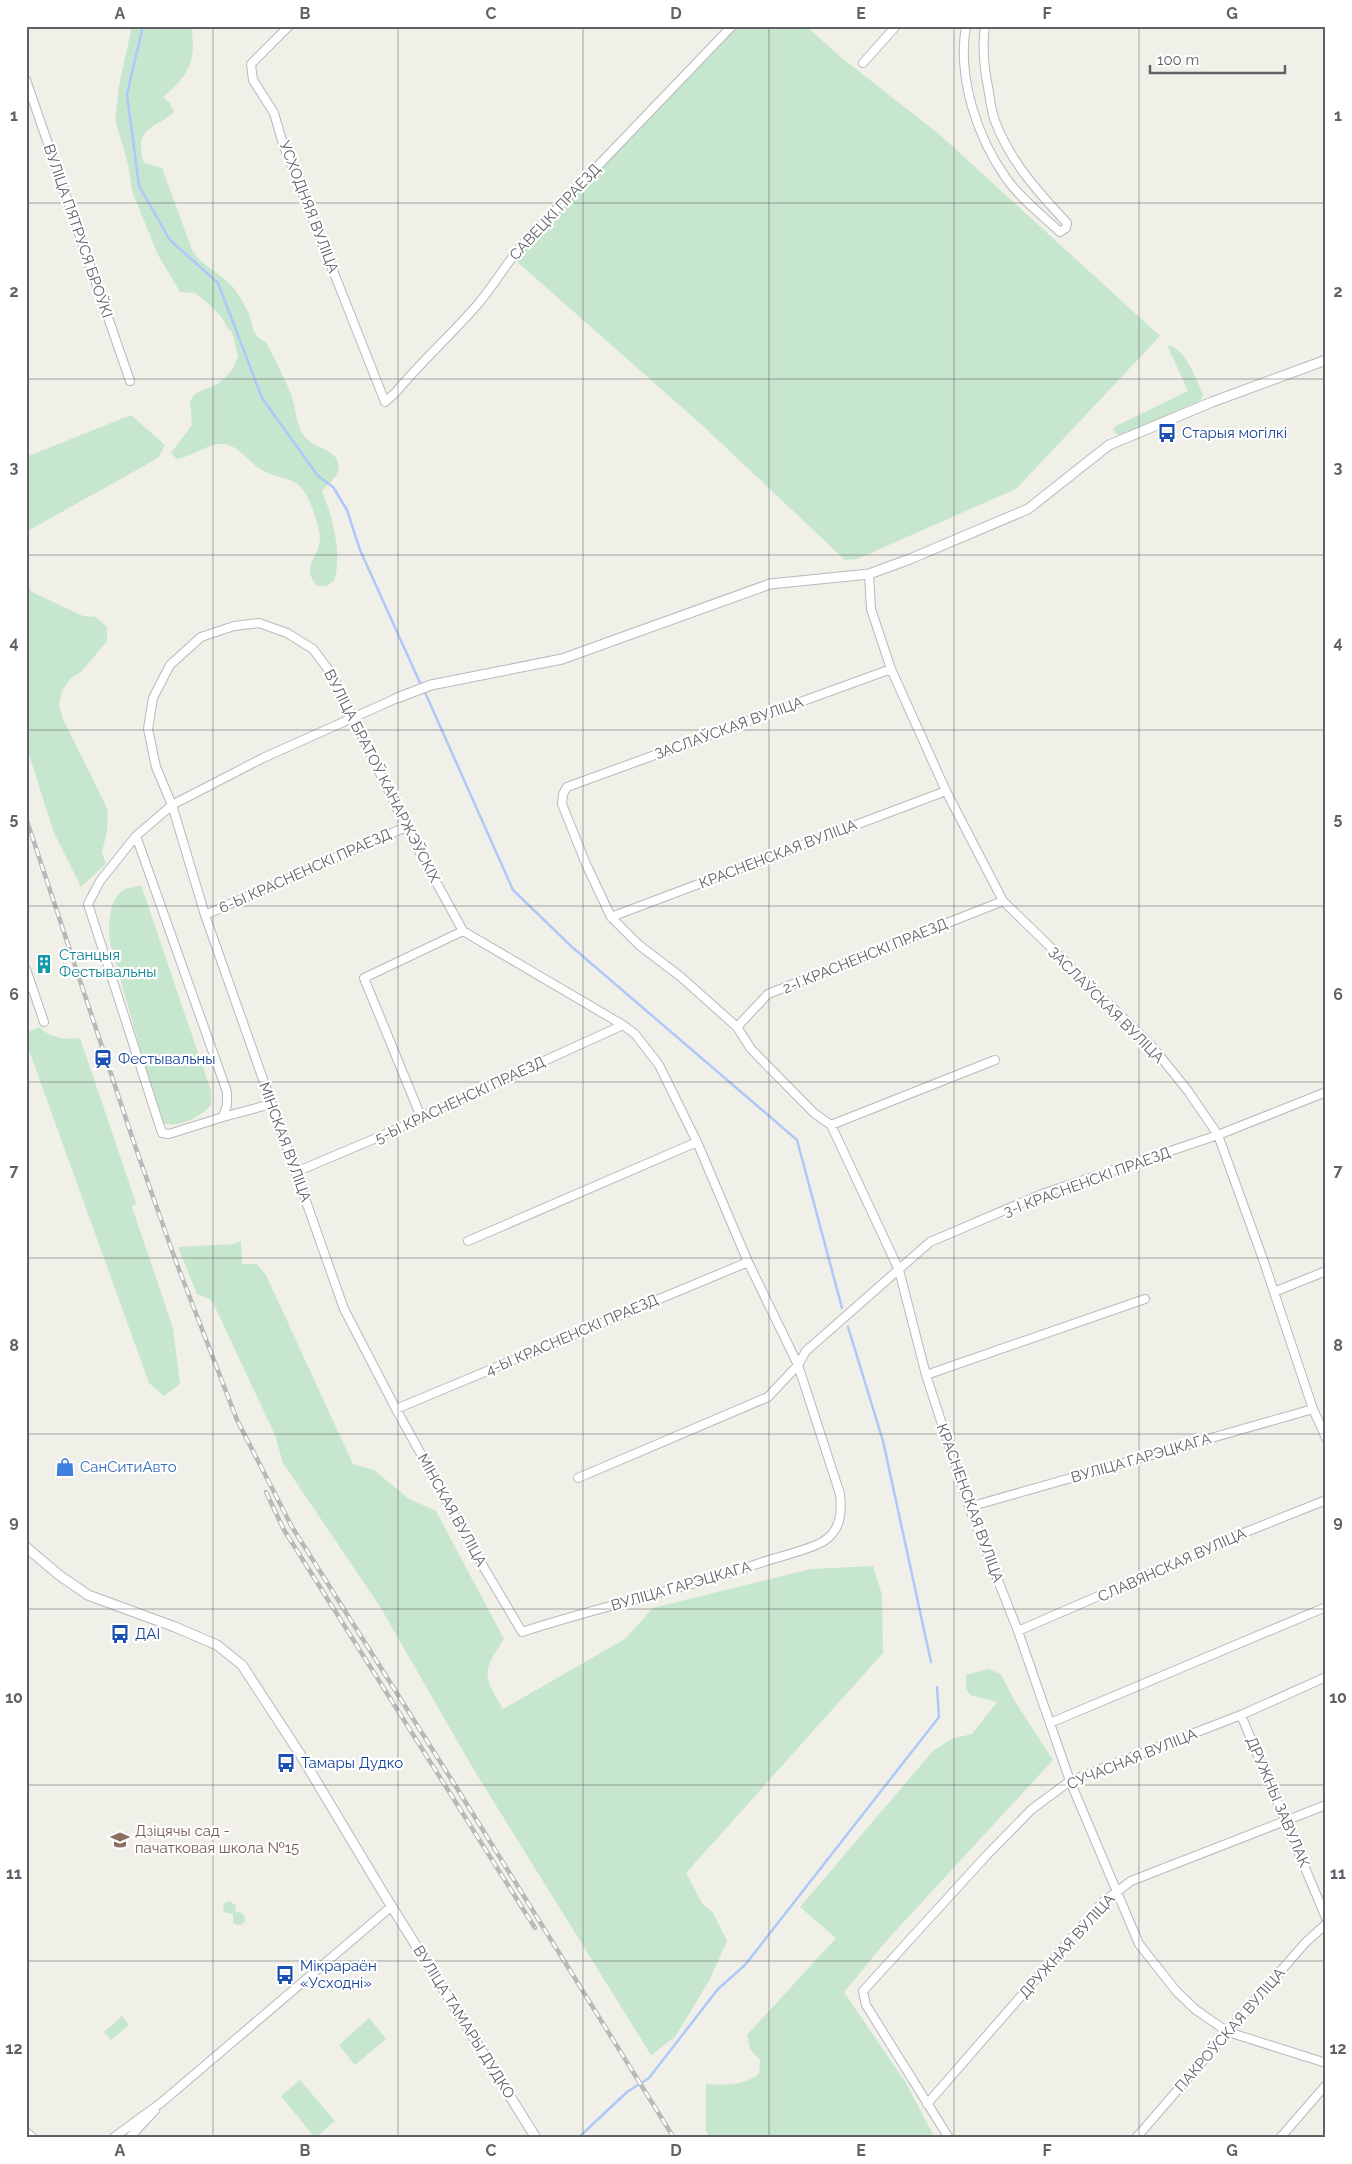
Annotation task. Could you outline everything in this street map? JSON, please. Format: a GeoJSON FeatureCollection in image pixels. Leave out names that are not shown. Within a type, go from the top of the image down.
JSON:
{"type":"FeatureCollection","features":[{"type":"Feature","properties":{"kind":"main road"},"geometry":{"type":"LineString","coordinates":[[26,2133],[32,2138]]}},
{"type":"Feature","properties":{"kind":"street","name":"УСХОДНЯЯ ВУЛІЦА"},"geometry":{"type":"LineString","coordinates":[[288,26],[251,64],[252,80],[274,113],[283,144],[385,402]]}},
{"type":"Feature","properties":{"kind":"street","name":"САВЕЦКІ ПРАЕЗД"},"geometry":{"type":"LineString","coordinates":[[385,402],[477,306],[496,283],[507,263],[522,245],[732,26]]}},
{"type":"Feature","properties":{"kind":"street"},"geometry":{"type":"LineString","coordinates":[[863,63],[896,26]]}},
{"type":"Feature","properties":{"kind":"street"},"geometry":{"type":"LineString","coordinates":[[966,26],[965,68],[972,105],[987,148],[1007,179],[1060,232],[1066,228],[1067,223],[1047,202],[1010,153],[995,119],[986,74],[985,26]]}},
{"type":"Feature","properties":{"kind":"street","name":"ВУЛІЦА ПЯТРУСЯ БРОЎКІ"},"geometry":{"type":"LineString","coordinates":[[26,80],[130,381]]}},
{"type":"Feature","properties":{"kind":"street"},"geometry":{"type":"LineString","coordinates":[[271,1104],[169,1134],[162,1133],[88,904],[100,881],[136,836],[172,805],[263,758],[397,698],[431,685],[562,659],[770,584],[869,574],[910,559],[1028,509],[1109,445],[1212,402],[1326,360]]}},
{"type":"Feature","properties":{"kind":"street","name":"ЗАСЛАЎСКАЯ ВУЛІЦА"},"geometry":{"type":"LineString","coordinates":[[869,574],[872,609],[891,669],[946,791],[1003,901],[1151,1045],[1188,1090],[1218,1136],[1274,1292],[1313,1409],[1326,1438]]}},
{"type":"Feature","properties":{"kind":"street","name":"ВУЛІЦА БРАТОЎ КАНАРЖЭЎСКІХ"},"geometry":{"type":"LineString","coordinates":[[201,638],[234,626],[259,623],[287,633],[313,649],[333,676],[406,827],[464,931]]}},
{"type":"Feature","properties":{"kind":"street","name":"МІНСКАЯ ВУЛІЦА"},"geometry":{"type":"LineString","coordinates":[[201,638],[170,665],[153,698],[148,729],[156,767],[172,805],[205,915],[344,1309],[482,1566],[522,1632]]}},
{"type":"Feature","properties":{"kind":"street","name":"ЗАСЛАЎСКАЯ ВУЛІЦА"},"geometry":{"type":"LineString","coordinates":[[567,787],[891,669]]}},
{"type":"Feature","properties":{"kind":"street","name":"КРАСНЕНСКАЯ ВУЛІЦА"},"geometry":{"type":"LineString","coordinates":[[567,787],[563,794],[562,804],[610,917],[639,946],[681,977],[737,1027],[751,1049],[814,1113],[831,1125],[899,1270],[926,1375],[968,1507],[1018,1631],[1070,1781],[1139,1944],[1177,1992],[1196,2010],[1228,2032],[1326,2063]]}},
{"type":"Feature","properties":{"kind":"street","name":"КРАСНЕНСКАЯ ВУЛІЦА"},"geometry":{"type":"LineString","coordinates":[[610,917],[946,791]]}},
{"type":"Feature","properties":{"kind":"street","name":"6-Ы КРАСНЕНСКІ ПРАЕЗД"},"geometry":{"type":"LineString","coordinates":[[205,915],[406,827]]}},
{"type":"Feature","properties":{"kind":"street"},"geometry":{"type":"LineString","coordinates":[[136,836],[227,1092],[227,1105],[223,1117]]}},
{"type":"Feature","properties":{"kind":"street","name":"2-І КРАСНЕНСКІ ПРАЕЗД"},"geometry":{"type":"LineString","coordinates":[[737,1027],[768,994],[1003,901]]}},
{"type":"Feature","properties":{"kind":"street"},"geometry":{"type":"LineString","coordinates":[[420,1117],[364,978],[464,931],[623,1025],[635,1034],[659,1065],[697,1142],[748,1262],[798,1365],[768,1397],[578,1478]]}},
{"type":"Feature","properties":{"kind":"street"},"geometry":{"type":"LineString","coordinates":[[26,969],[44,1022]]}},
{"type":"Feature","properties":{"kind":"street","name":"5-Ы КРАСНЕНСКІ ПРАЕЗД"},"geometry":{"type":"LineString","coordinates":[[296,1172],[396,1130],[420,1117],[623,1025]]}},
{"type":"Feature","properties":{"kind":"street"},"geometry":{"type":"LineString","coordinates":[[831,1125],[995,1060]]}},
{"type":"Feature","properties":{"kind":"street","name":"3-І КРАСНЕНСКІ ПРАЕЗД"},"geometry":{"type":"LineString","coordinates":[[798,1365],[806,1351],[930,1242],[1042,1194],[1218,1136],[1326,1092]]}},
{"type":"Feature","properties":{"kind":"street"},"geometry":{"type":"LineString","coordinates":[[468,1241],[697,1142]]}},
{"type":"Feature","properties":{"kind":"street","name":"4-Ы КРАСНЕНСКІ ПРАЕЗД"},"geometry":{"type":"LineString","coordinates":[[396,1409],[748,1262]]}},
{"type":"Feature","properties":{"kind":"street"},"geometry":{"type":"LineString","coordinates":[[1274,1292],[1326,1271]]}},
{"type":"Feature","properties":{"kind":"street"},"geometry":{"type":"LineString","coordinates":[[926,1375],[1145,1299]]}},
{"type":"Feature","properties":{"kind":"street","name":"ВУЛІЦА ГАРЭЦКАГА"},"geometry":{"type":"LineString","coordinates":[[522,1632],[577,1614],[734,1572],[824,1542],[836,1530],[842,1511],[840,1494],[798,1365]]}},
{"type":"Feature","properties":{"kind":"street","name":"ВУЛІЦА ГАРЭЦКАГА"},"geometry":{"type":"LineString","coordinates":[[968,1507],[1313,1409]]}},
{"type":"Feature","properties":{"kind":"street","name":"СЛАВЯНСКАЯ ВУЛІЦА"},"geometry":{"type":"LineString","coordinates":[[1018,1631],[1242,1534],[1326,1500]]}},
{"type":"Feature","properties":{"kind":"street","name":"ВУЛІЦА ТАМАРЫ ДУДКО"},"geometry":{"type":"LineString","coordinates":[[26,1547],[60,1575],[88,1594],[217,1645],[242,1665],[300,1754],[536,2138]]}},
{"type":"Feature","properties":{"kind":"street"},"geometry":{"type":"LineString","coordinates":[[1050,1723],[1326,1607]]}},
{"type":"Feature","properties":{"kind":"street","name":"СУЧАСНАЯ ВУЛІЦА"},"geometry":{"type":"LineString","coordinates":[[927,2104],[866,2005],[863,1991],[986,1856],[1032,1809],[1070,1781],[1241,1715],[1326,1677]]}},
{"type":"Feature","properties":{"kind":"street","name":"ДРУЖНЫ ЗАВУЛАК"},"geometry":{"type":"LineString","coordinates":[[1241,1715],[1326,1918]]}},
{"type":"Feature","properties":{"kind":"street","name":"ДРУЖНАЯ ВУЛІЦА"},"geometry":{"type":"LineString","coordinates":[[927,2104],[1104,1902],[1117,1890],[1131,1882],[1326,1805]]}},
{"type":"Feature","properties":{"kind":"street"},"geometry":{"type":"LineString","coordinates":[[113,2138],[162,2102],[392,1906]]}},
{"type":"Feature","properties":{"kind":"street","name":"ПАКРОЎСКАЯ ВУЛІЦА"},"geometry":{"type":"LineString","coordinates":[[1136,2138],[1306,1943],[1326,1924]]}},
{"type":"Feature","properties":{"kind":"street"},"geometry":{"type":"LineString","coordinates":[[1280,2138],[1326,2085]]}},
{"type":"Feature","properties":{"kind":"street"},"geometry":{"type":"LineString","coordinates":[[129,2138],[162,2102]]}},
{"type":"Feature","properties":{"kind":"street"},"geometry":{"type":"LineString","coordinates":[[927,2104],[949,2138]]}},
{"type":"Feature","properties":{"kind":"green space"},"geometry":{"type":"Polygon","coordinates":[[[132,26],[191,26],[193,49],[189,66],[179,82],[163,97],[170,103],[174,112],[145,133],[142,138],[141,152],[145,163],[162,168],[193,252],[236,291],[249,314],[255,334],[266,342],[289,390],[302,433],[313,444],[332,454],[338,462],[337,474],[322,491],[333,523],[337,547],[334,581],[326,586],[317,586],[310,572],[310,566],[317,550],[320,536],[312,506],[299,485],[266,472],[257,467],[238,450],[226,445],[215,445],[177,459],[171,453],[192,425],[190,401],[195,394],[219,383],[232,370],[238,356],[232,332],[220,315],[195,293],[180,292],[158,255],[132,191],[128,164],[115,119],[119,86],[132,26]]]}},
{"type":"Feature","properties":{"kind":"green space"},"geometry":{"type":"Polygon","coordinates":[[[738,26],[806,26],[843,59],[939,134],[1160,336],[1016,489],[857,559],[845,560],[703,426],[514,259],[738,26]]]}},
{"type":"Feature","properties":{"kind":"green space"},"geometry":{"type":"Polygon","coordinates":[[[1167,345],[1174,347],[1185,358],[1203,394],[1201,400],[1122,435],[1116,434],[1113,429],[1116,426],[1188,391],[1167,345]]]}},
{"type":"Feature","properties":{"kind":"green space"},"geometry":{"type":"Polygon","coordinates":[[[131,415],[165,445],[158,458],[26,532],[26,457],[131,415]]]}},
{"type":"Feature","properties":{"kind":"green space"},"geometry":{"type":"Polygon","coordinates":[[[26,582],[32,592],[83,616],[96,617],[107,627],[107,641],[82,671],[70,679],[62,691],[59,705],[63,719],[108,810],[107,832],[102,852],[106,864],[81,887],[54,833],[26,745],[26,582]]]}},
{"type":"Feature","properties":{"kind":"green space"},"geometry":{"type":"Polygon","coordinates":[[[141,885],[211,1091],[211,1105],[207,1110],[195,1118],[181,1123],[167,1124],[161,1122],[110,943],[110,916],[117,896],[126,889],[141,885]]]}},
{"type":"Feature","properties":{"kind":"green space"},"geometry":{"type":"Polygon","coordinates":[[[39,1027],[48,1034],[58,1037],[80,1038],[136,1203],[132,1207],[173,1328],[180,1384],[164,1396],[149,1383],[26,1042],[26,1033],[39,1027]]]}},
{"type":"Feature","properties":{"kind":"green space"},"geometry":{"type":"Polygon","coordinates":[[[241,1241],[242,1264],[257,1264],[266,1275],[353,1464],[374,1470],[409,1499],[436,1511],[504,1639],[488,1666],[487,1673],[491,1688],[503,1709],[625,1639],[653,1608],[811,1569],[873,1566],[882,1595],[883,1653],[686,1873],[702,1903],[713,1913],[727,1941],[710,1979],[675,2037],[651,2055],[474,1770],[379,1605],[283,1463],[275,1435],[215,1307],[211,1300],[197,1294],[178,1247],[234,1244],[241,1241]]]}},
{"type":"Feature","properties":{"kind":"green space"},"geometry":{"type":"Polygon","coordinates":[[[988,1669],[1001,1674],[1014,1700],[1053,1760],[888,1939],[844,1992],[906,2083],[935,2138],[710,2138],[706,2131],[706,2084],[740,2083],[759,2074],[760,2060],[750,2049],[747,2035],[836,1938],[800,1907],[933,1751],[951,1739],[972,1734],[997,1702],[970,1695],[966,1689],[966,1675],[988,1669]]]}},
{"type":"Feature","properties":{"kind":"green space"},"geometry":{"type":"Polygon","coordinates":[[[230,1901],[236,1906],[235,1912],[240,1912],[245,1916],[245,1921],[241,1925],[233,1923],[233,1914],[226,1913],[223,1910],[224,1903],[230,1901]]]}},
{"type":"Feature","properties":{"kind":"green space"},"geometry":{"type":"Polygon","coordinates":[[[122,2016],[129,2025],[111,2040],[104,2032],[122,2016]]]}},
{"type":"Feature","properties":{"kind":"green space"},"geometry":{"type":"Polygon","coordinates":[[[369,2018],[386,2039],[355,2065],[339,2045],[369,2018]]]}},
{"type":"Feature","properties":{"kind":"green space"},"geometry":{"type":"Polygon","coordinates":[[[300,2080],[335,2121],[315,2138],[281,2096],[300,2080]]]}},
{"type":"Feature","properties":{"kind":"waterway"},"geometry":{"type":"LineString","coordinates":[[143,26],[127,94],[139,186],[170,240],[218,283],[262,398],[318,476],[333,487],[347,510],[360,550],[421,685]]}},
{"type":"Feature","properties":{"kind":"waterway"},"geometry":{"type":"LineString","coordinates":[[424,690],[513,890],[572,947],[797,1140],[842,1308]]}},
{"type":"Feature","properties":{"kind":"waterway"},"geometry":{"type":"LineString","coordinates":[[848,1327],[883,1441],[931,1662]]}},
{"type":"Feature","properties":{"kind":"waterway"},"geometry":{"type":"LineString","coordinates":[[578,2138],[627,2092],[649,2078],[718,1989],[745,1965],[939,1717],[937,1687]]}},
{"type":"Feature","properties":{"kind":"railway"},"geometry":{"type":"LineString","coordinates":[[26,818],[133,1140],[175,1259],[237,1420],[292,1527],[674,2138]]}},
{"type":"Feature","properties":{"kind":"railway"},"geometry":{"type":"LineString","coordinates":[[266,1492],[284,1530],[535,1928]]}},
{"type":"Feature","properties":{"kind":"place","name":"Старыя могілкі"},"geometry":{"type":"Point","coordinates":[1167,433]}},
{"type":"Feature","properties":{"kind":"place","name":"Станцыя Фестывальны"},"geometry":{"type":"Point","coordinates":[44,964]}},
{"type":"Feature","properties":{"kind":"place","name":"Фестывальны"},"geometry":{"type":"Point","coordinates":[103,1059]}},
{"type":"Feature","properties":{"kind":"place","name":"СанСитиАвто"},"geometry":{"type":"Point","coordinates":[65,1467]}},
{"type":"Feature","properties":{"kind":"place","name":"ДАІ"},"geometry":{"type":"Point","coordinates":[120,1634]}},
{"type":"Feature","properties":{"kind":"place","name":"Тамары Дудко"},"geometry":{"type":"Point","coordinates":[286,1763]}},
{"type":"Feature","properties":{"kind":"place","name":"Дзіцячы сад - пачатковая школа №15"},"geometry":{"type":"Point","coordinates":[120,1840]}},
{"type":"Feature","properties":{"kind":"place","name":"Мікрараён «Усходні»"},"geometry":{"type":"Point","coordinates":[285,1975]}}]}
